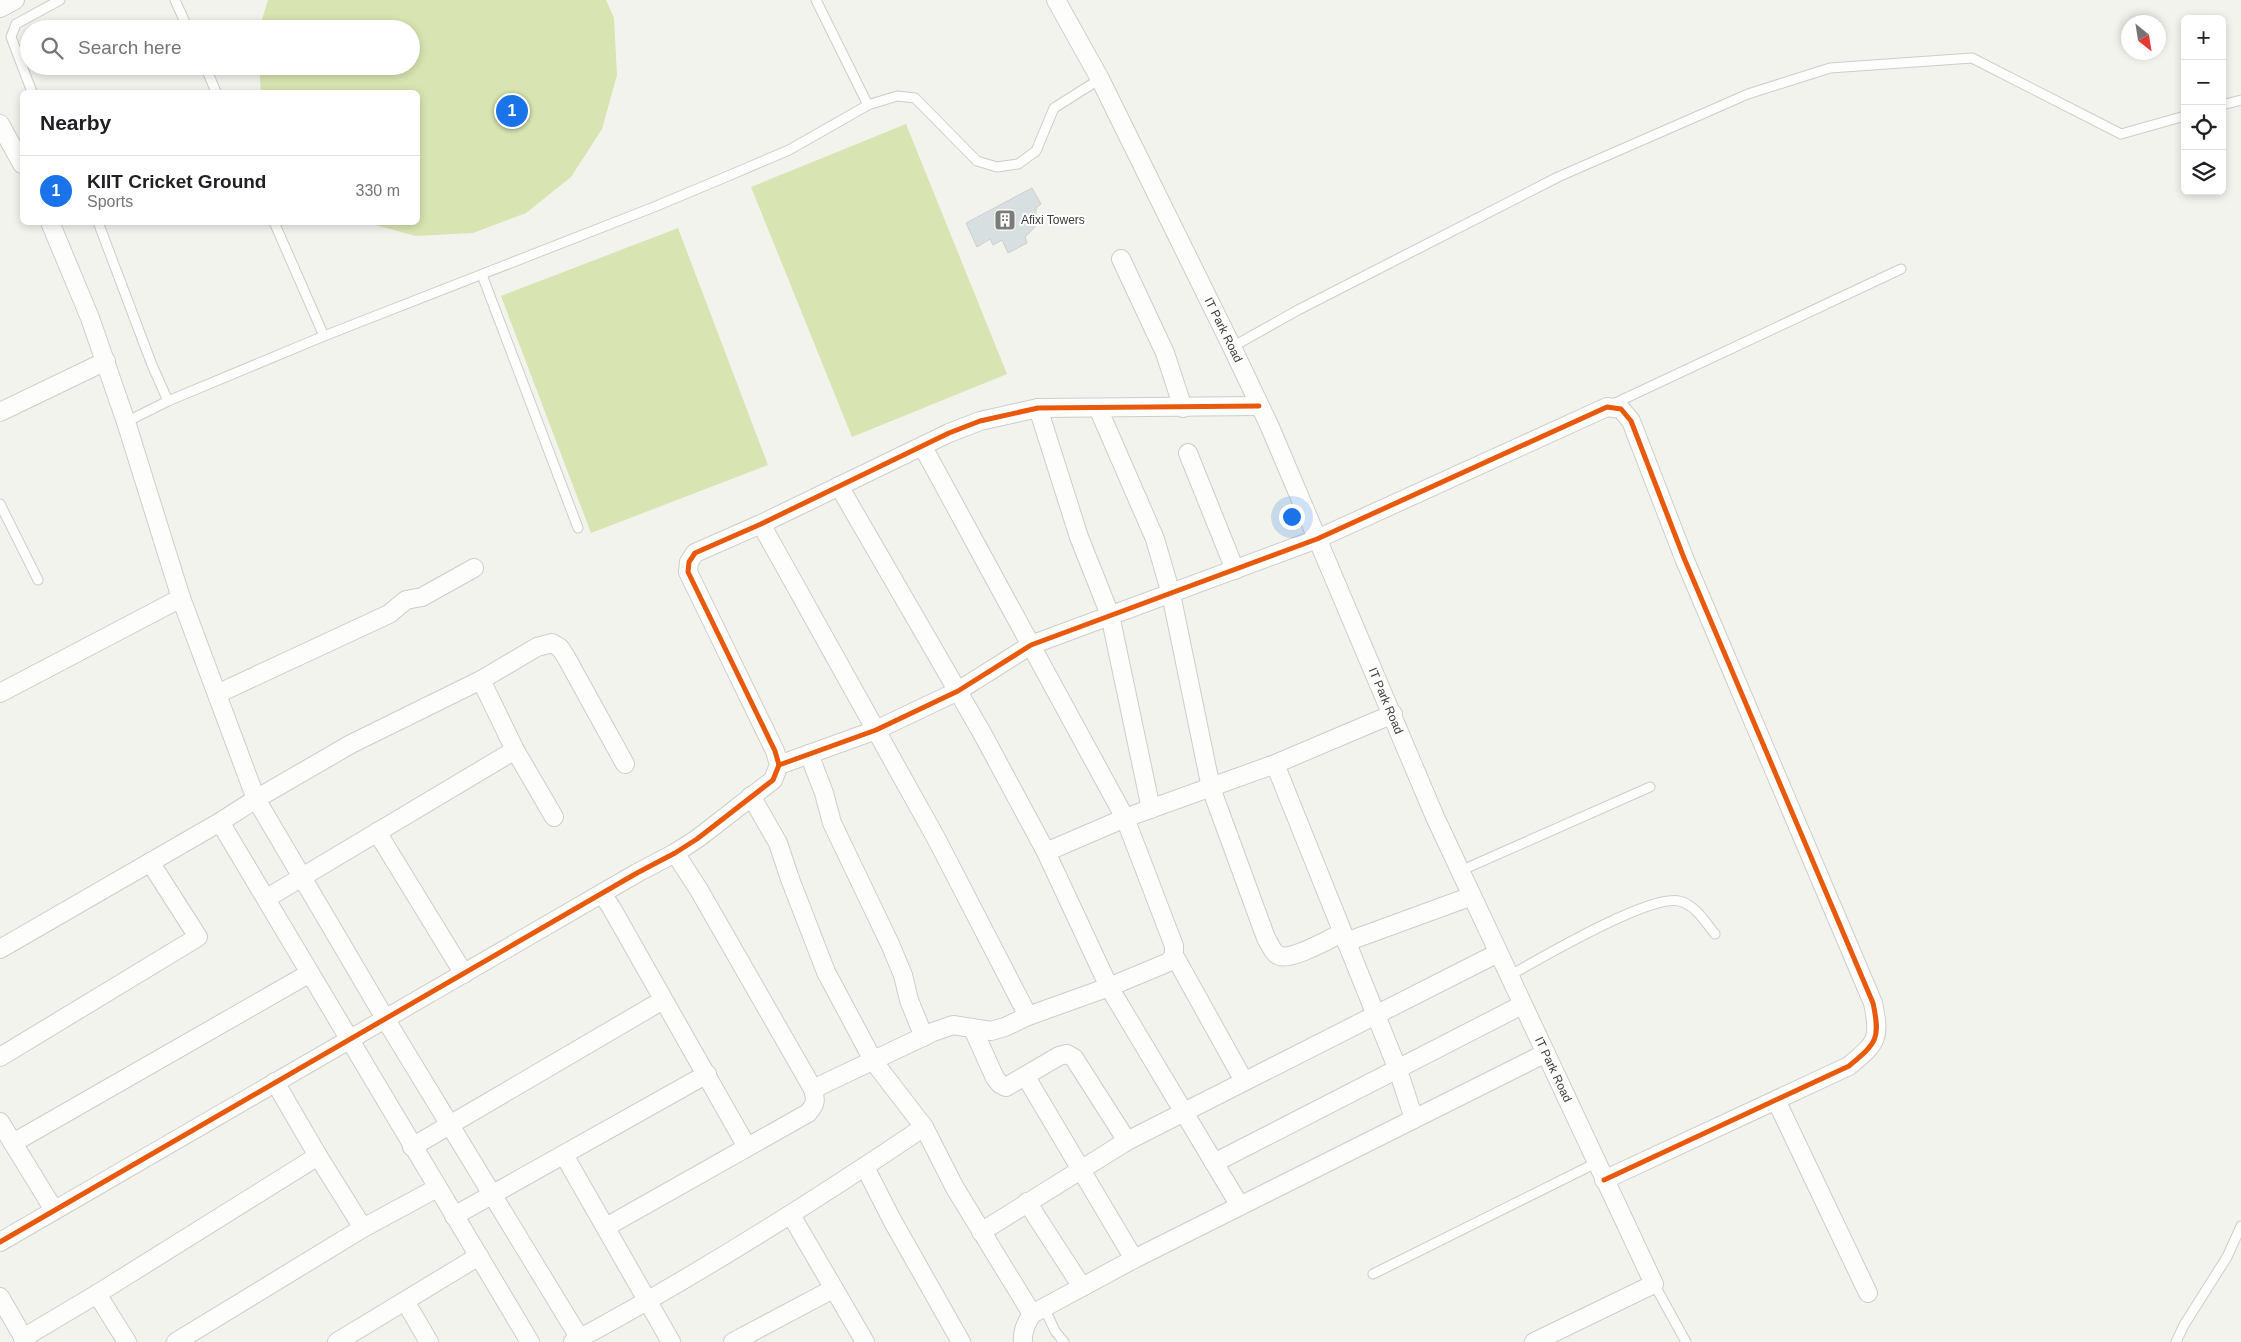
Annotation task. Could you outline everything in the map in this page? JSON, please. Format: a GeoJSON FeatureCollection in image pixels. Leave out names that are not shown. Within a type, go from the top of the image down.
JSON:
{"type":"FeatureCollection","features":[{"type":"Feature","properties":{"kind":"street"},"geometry":{"type":"LineString","coordinates":[[0,8],[15,0]]}},
{"type":"Feature","properties":{"kind":"street","name":"IT Park Road"},"geometry":{"type":"LineString","coordinates":[[1056,0],[1100,79],[1232,346],[1393,714],[1435,817],[1544,1054],[1654,1284]]}},
{"type":"Feature","properties":{"kind":"street"},"geometry":{"type":"LineString","coordinates":[[0,124],[20,160]]}},
{"type":"Feature","properties":{"kind":"street"},"geometry":{"type":"LineString","coordinates":[[51,225],[106,361],[181,598],[256,798],[578,1341],[791,1215],[924,1127]]}},
{"type":"Feature","properties":{"kind":"street"},"geometry":{"type":"LineString","coordinates":[[1120,259],[1165,353],[1183,408]]}},
{"type":"Feature","properties":{"kind":"street"},"geometry":{"type":"LineString","coordinates":[[0,412],[106,361]]}},
{"type":"Feature","properties":{"kind":"street"},"geometry":{"type":"LineString","coordinates":[[0,1242],[675,853],[772,780],[779,764],[775,751],[688,572],[689,562],[695,553],[980,421],[1038,408],[1259,406]]}},
{"type":"Feature","properties":{"kind":"street"},"geometry":{"type":"LineString","coordinates":[[1038,408],[1079,537],[1110,614],[1151,809]]}},
{"type":"Feature","properties":{"kind":"street"},"geometry":{"type":"LineString","coordinates":[[1098,408],[1155,539],[1171,594],[1211,788],[1266,938],[1273,950],[1279,956],[1289,957],[1472,896]]}},
{"type":"Feature","properties":{"kind":"street"},"geometry":{"type":"LineString","coordinates":[[779,764],[876,730],[958,691],[1031,645],[1110,614],[1171,594],[1317,539],[1606,408],[1621,409],[1631,420],[1684,558],[1873,1003],[1878,1024],[1874,1045],[1849,1066],[1604,1180]]}},
{"type":"Feature","properties":{"kind":"street"},"geometry":{"type":"LineString","coordinates":[[923,447],[1126,818],[1174,946],[1174,955],[1244,1081]]}},
{"type":"Feature","properties":{"kind":"street"},"geometry":{"type":"LineString","coordinates":[[1188,453],[1235,570]]}},
{"type":"Feature","properties":{"kind":"street"},"geometry":{"type":"LineString","coordinates":[[839,486],[958,691],[1046,852],[1109,987],[1240,1206]]}},
{"type":"Feature","properties":{"kind":"street"},"geometry":{"type":"LineString","coordinates":[[761,524],[936,838],[1028,1016]]}},
{"type":"Feature","properties":{"kind":"street"},"geometry":{"type":"LineString","coordinates":[[217,694],[389,614],[406,600],[422,596],[474,568]]}},
{"type":"Feature","properties":{"kind":"street"},"geometry":{"type":"LineString","coordinates":[[0,692],[181,598]]}},
{"type":"Feature","properties":{"kind":"street"},"geometry":{"type":"LineString","coordinates":[[0,949],[351,744],[481,680],[537,647],[552,643],[560,648],[625,764]]}},
{"type":"Feature","properties":{"kind":"street"},"geometry":{"type":"LineString","coordinates":[[481,680],[516,750],[554,817]]}},
{"type":"Feature","properties":{"kind":"street"},"geometry":{"type":"LineString","coordinates":[[1046,852],[1126,818],[1275,764],[1393,714]]}},
{"type":"Feature","properties":{"kind":"street"},"geometry":{"type":"LineString","coordinates":[[267,898],[516,750]]}},
{"type":"Feature","properties":{"kind":"street"},"geometry":{"type":"LineString","coordinates":[[809,754],[824,793],[832,823],[890,944],[903,975],[908,1000],[924,1037]]}},
{"type":"Feature","properties":{"kind":"street"},"geometry":{"type":"LineString","coordinates":[[1275,764],[1398,1070],[1414,1119]]}},
{"type":"Feature","properties":{"kind":"street"},"geometry":{"type":"LineString","coordinates":[[751,796],[778,843],[826,972],[874,1062],[924,1127],[981,1232],[1038,1311]]}},
{"type":"Feature","properties":{"kind":"street"},"geometry":{"type":"LineString","coordinates":[[220,822],[267,898],[412,1147],[530,1342]]}},
{"type":"Feature","properties":{"kind":"street"},"geometry":{"type":"LineString","coordinates":[[376,832],[464,974]]}},
{"type":"Feature","properties":{"kind":"street"},"geometry":{"type":"LineString","coordinates":[[606,1227],[808,1112],[815,1105],[816,1099],[813,1089],[699,890],[675,853]]}},
{"type":"Feature","properties":{"kind":"street"},"geometry":{"type":"LineString","coordinates":[[0,1056],[198,937],[150,862]]}},
{"type":"Feature","properties":{"kind":"street"},"geometry":{"type":"LineString","coordinates":[[602,894],[707,1074],[747,1147]]}},
{"type":"Feature","properties":{"kind":"street"},"geometry":{"type":"LineString","coordinates":[[981,1232],[1127,1141],[1498,953]]}},
{"type":"Feature","properties":{"kind":"street"},"geometry":{"type":"LineString","coordinates":[[813,1089],[953,1025],[991,1031],[1005,1027],[1028,1016],[1109,987],[1169,962],[1174,955]]}},
{"type":"Feature","properties":{"kind":"street"},"geometry":{"type":"LineString","coordinates":[[13,1143],[310,973]]}},
{"type":"Feature","properties":{"kind":"street"},"geometry":{"type":"LineString","coordinates":[[412,1147],[664,1000]]}},
{"type":"Feature","properties":{"kind":"street"},"geometry":{"type":"LineString","coordinates":[[1214,1164],[1522,1005]]}},
{"type":"Feature","properties":{"kind":"street"},"geometry":{"type":"LineString","coordinates":[[973,1029],[1000,1084],[1006,1087],[1059,1056],[1067,1054],[1074,1058],[1127,1141]]}},
{"type":"Feature","properties":{"kind":"street"},"geometry":{"type":"LineString","coordinates":[[1023,1342],[1026,1324],[1038,1311],[1134,1259],[1544,1054]]}},
{"type":"Feature","properties":{"kind":"street"},"geometry":{"type":"LineString","coordinates":[[454,1216],[707,1074]]}},
{"type":"Feature","properties":{"kind":"street"},"geometry":{"type":"LineString","coordinates":[[1026,1077],[1134,1259]]}},
{"type":"Feature","properties":{"kind":"street"},"geometry":{"type":"LineString","coordinates":[[275,1082],[363,1228]]}},
{"type":"Feature","properties":{"kind":"street"},"geometry":{"type":"LineString","coordinates":[[1776,1100],[1868,1293]]}},
{"type":"Feature","properties":{"kind":"street"},"geometry":{"type":"LineString","coordinates":[[0,1122],[54,1210]]}},
{"type":"Feature","properties":{"kind":"street"},"geometry":{"type":"LineString","coordinates":[[564,1155],[671,1342]]}},
{"type":"Feature","properties":{"kind":"street"},"geometry":{"type":"LineString","coordinates":[[0,1297],[24,1340],[318,1156]]}},
{"type":"Feature","properties":{"kind":"street"},"geometry":{"type":"LineString","coordinates":[[865,1167],[892,1220],[961,1342]]}},
{"type":"Feature","properties":{"kind":"street"},"geometry":{"type":"LineString","coordinates":[[176,1342],[363,1228],[437,1188]]}},
{"type":"Feature","properties":{"kind":"street"},"geometry":{"type":"LineString","coordinates":[[1027,1202],[1082,1287]]}},
{"type":"Feature","properties":{"kind":"street"},"geometry":{"type":"LineString","coordinates":[[791,1215],[865,1342]]}},
{"type":"Feature","properties":{"kind":"street"},"geometry":{"type":"LineString","coordinates":[[337,1342],[479,1256]]}},
{"type":"Feature","properties":{"kind":"street"},"geometry":{"type":"LineString","coordinates":[[1534,1342],[1654,1284]]}},
{"type":"Feature","properties":{"kind":"street"},"geometry":{"type":"LineString","coordinates":[[733,1342],[833,1289]]}},
{"type":"Feature","properties":{"kind":"street"},"geometry":{"type":"LineString","coordinates":[[97,1294],[126,1342]]}},
{"type":"Feature","properties":{"kind":"street"},"geometry":{"type":"LineString","coordinates":[[404,1302],[430,1342]]}},
{"type":"Feature","properties":{"kind":"lane"},"geometry":{"type":"LineString","coordinates":[[23,20],[60,0]]}},
{"type":"Feature","properties":{"kind":"lane"},"geometry":{"type":"LineString","coordinates":[[175,0],[184,20]]}},
{"type":"Feature","properties":{"kind":"lane"},"geometry":{"type":"LineString","coordinates":[[816,0],[868,104]]}},
{"type":"Feature","properties":{"kind":"lane"},"geometry":{"type":"LineString","coordinates":[[20,22],[16,24],[11,37],[20,61]]}},
{"type":"Feature","properties":{"kind":"lane"},"geometry":{"type":"LineString","coordinates":[[1232,346],[1307,305],[1558,177],[1748,94],[1830,68],[1972,58],[2120,134],[2181,117]]}},
{"type":"Feature","properties":{"kind":"lane"},"geometry":{"type":"LineString","coordinates":[[26,75],[31,90]]}},
{"type":"Feature","properties":{"kind":"lane"},"geometry":{"type":"LineString","coordinates":[[209,75],[215,90]]}},
{"type":"Feature","properties":{"kind":"lane"},"geometry":{"type":"LineString","coordinates":[[126,422],[168,401],[324,336],[654,208],[788,150],[868,104],[897,96],[915,98],[977,161],[996,167],[1018,164],[1036,151],[1054,108],[1100,79]]}},
{"type":"Feature","properties":{"kind":"lane"},"geometry":{"type":"LineString","coordinates":[[2225,105],[2241,100]]}},
{"type":"Feature","properties":{"kind":"lane"},"geometry":{"type":"LineString","coordinates":[[99,225],[168,401]]}},
{"type":"Feature","properties":{"kind":"lane"},"geometry":{"type":"LineString","coordinates":[[275,225],[324,336]]}},
{"type":"Feature","properties":{"kind":"lane"},"geometry":{"type":"LineString","coordinates":[[1606,408],[1901,269]]}},
{"type":"Feature","properties":{"kind":"lane"},"geometry":{"type":"LineString","coordinates":[[482,275],[578,528]]}},
{"type":"Feature","properties":{"kind":"lane"},"geometry":{"type":"LineString","coordinates":[[0,504],[38,580]]}},
{"type":"Feature","properties":{"kind":"lane"},"geometry":{"type":"LineString","coordinates":[[1460,871],[1650,787]]}},
{"type":"Feature","properties":{"kind":"lane"},"geometry":{"type":"LineString","coordinates":[[1509,976],[1560,946],[1650,904],[1678,901],[1694,908],[1715,934]]}},
{"type":"Feature","properties":{"kind":"lane"},"geometry":{"type":"LineString","coordinates":[[1373,1274],[1596,1163]]}},
{"type":"Feature","properties":{"kind":"lane"},"geometry":{"type":"LineString","coordinates":[[2176,1342],[2184,1325],[2227,1257],[2241,1226]]}},
{"type":"Feature","properties":{"kind":"lane"},"geometry":{"type":"LineString","coordinates":[[1654,1284],[1686,1342]]}},
{"type":"Feature","properties":{"kind":"lane"},"geometry":{"type":"LineString","coordinates":[[1038,1311],[1064,1342]]}},
{"type":"Feature","properties":{"kind":"green space"},"geometry":{"type":"Polygon","coordinates":[[[268,0],[606,0],[614,18],[617,75],[602,129],[571,177],[526,213],[473,233],[416,236],[375,225],[420,225],[420,90],[261,90],[260,75],[420,75],[420,20],[262,20],[268,0]]]}},
{"type":"Feature","properties":{"kind":"green space"},"geometry":{"type":"Polygon","coordinates":[[[906,124],[1007,374],[852,437],[751,187],[906,124]]]}},
{"type":"Feature","properties":{"kind":"green space"},"geometry":{"type":"Polygon","coordinates":[[[678,228],[768,465],[591,533],[501,296],[678,228]]]}},
{"type":"Feature","properties":{"kind":"building","name":"Afixi Towers"},"geometry":{"type":"Polygon","coordinates":[[[1032,188],[1041,204],[1036,208],[1036,226],[1025,237],[1027,243],[1008,253],[1002,240],[993,245],[990,239],[977,247],[966,223],[1032,188]]]}},
{"type":"Feature","properties":{"kind":"cycle path"},"geometry":{"type":"LineString","coordinates":[[0,1242],[637,873],[675,853],[697,839],[773,780],[779,765],[775,751],[688,572],[689,562],[695,553],[761,524],[949,433],[980,421],[1038,408],[1259,406]]}},
{"type":"Feature","properties":{"kind":"cycle path"},"geometry":{"type":"LineString","coordinates":[[779,765],[876,730],[958,691],[1031,645],[1317,539],[1607,407],[1621,409],[1631,421],[1684,558],[1873,1003],[1876,1033],[1871,1046],[1849,1066],[1604,1180]]}},
{"type":"Feature","properties":{"kind":"place","name":"KIIT Cricket Ground"},"geometry":{"type":"Point","coordinates":[512,111]}},
{"type":"Feature","properties":{"kind":"place","name":"Afixi Towers"},"geometry":{"type":"Point","coordinates":[1005,220]}}]}
